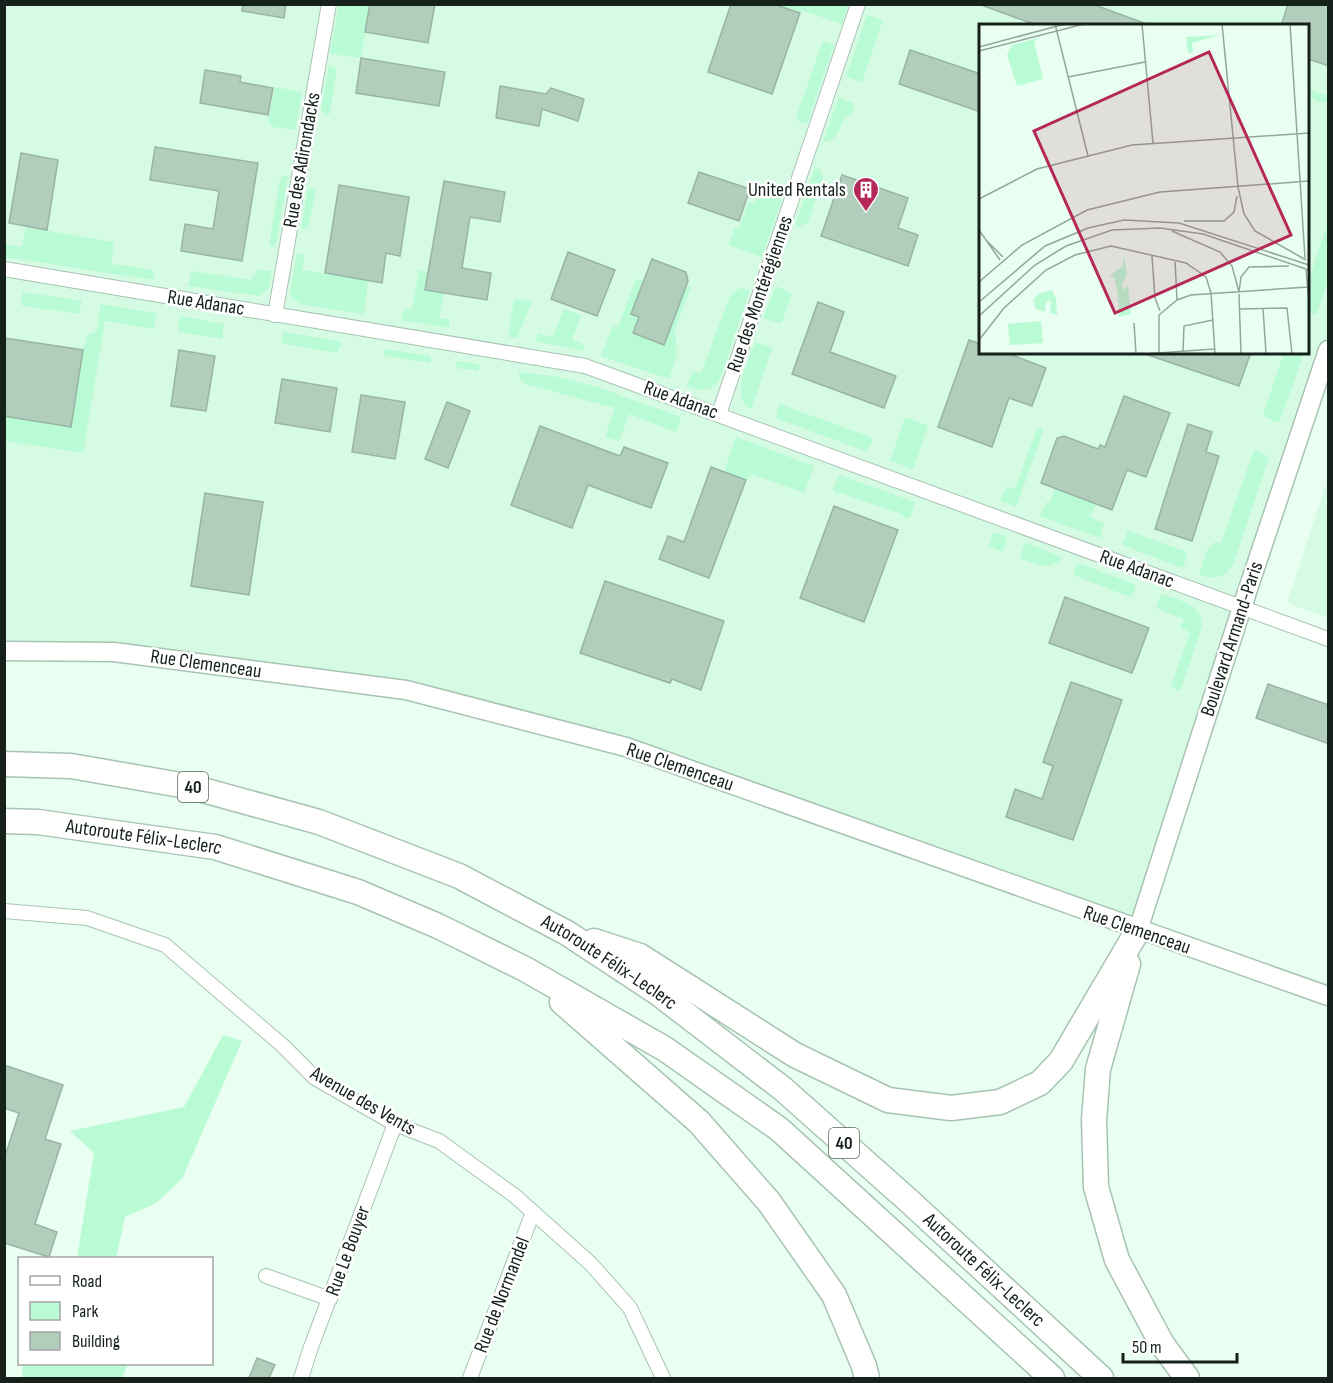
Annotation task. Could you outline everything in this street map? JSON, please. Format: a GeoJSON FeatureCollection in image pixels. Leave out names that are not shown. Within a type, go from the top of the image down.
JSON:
{"type":"FeatureCollection","features":[{"type":"Feature","properties":{"kind":"highway","name":"Autoroute Félix-Leclerc"},"geometry":{"type":"LineString","coordinates":[[4,764],[71,766],[192,787],[319,822],[459,876],[567,933],[658,993],[783,1089],[909,1201],[1101,1378]]}},
{"type":"Feature","properties":{"kind":"highway","name":"Autoroute Félix-Leclerc"},"geometry":{"type":"LineString","coordinates":[[4,822],[38,822],[215,847],[358,892],[525,969],[665,1049],[779,1130],[1052,1378]]}},
{"type":"Feature","properties":{"kind":"highway"},"geometry":{"type":"LineString","coordinates":[[567,933],[640,956],[795,1055],[888,1101],[951,1108],[1000,1102],[1040,1083],[1061,1061],[1076,1038],[1089,1011],[1138,930]]}},
{"type":"Feature","properties":{"kind":"highway"},"geometry":{"type":"LineString","coordinates":[[1138,930],[1098,1068],[1094,1120],[1096,1187],[1117,1260],[1162,1344],[1187,1378]]}},
{"type":"Feature","properties":{"kind":"highway"},"geometry":{"type":"LineString","coordinates":[[525,969],[699,1122],[769,1202],[834,1295],[867,1378]]}},
{"type":"Feature","properties":{"kind":"street","name":"Rue des Adirondacks"},"geometry":{"type":"LineString","coordinates":[[275,315],[329,4]]}},
{"type":"Feature","properties":{"kind":"street","name":"Rue des Montérégiennes"},"geometry":{"type":"LineString","coordinates":[[719,414],[858,4]]}},
{"type":"Feature","properties":{"kind":"street","name":"Rue Adanac"},"geometry":{"type":"LineString","coordinates":[[4,270],[585,366],[1329,639]]}},
{"type":"Feature","properties":{"kind":"street","name":"Boulevard Armand-Paris"},"geometry":{"type":"LineString","coordinates":[[1138,930],[1242,607],[1329,350]]}},
{"type":"Feature","properties":{"kind":"street","name":"Rue Clemenceau"},"geometry":{"type":"LineString","coordinates":[[4,651],[114,652],[406,690],[626,747],[1329,996]]}},
{"type":"Feature","properties":{"kind":"street","name":"Avenue des Vents"},"geometry":{"type":"LineString","coordinates":[[4,911],[87,918],[165,945],[282,1045],[315,1078],[395,1124],[439,1141],[515,1196],[591,1264],[630,1308],[663,1378]]}},
{"type":"Feature","properties":{"kind":"street","name":"Rue Le Bouyer"},"geometry":{"type":"LineString","coordinates":[[301,1378],[395,1124]]}},
{"type":"Feature","properties":{"kind":"street","name":"Rue de Normandel"},"geometry":{"type":"LineString","coordinates":[[470,1378],[533,1212]]}},
{"type":"Feature","properties":{"kind":"street"},"geometry":{"type":"LineString","coordinates":[[266,1276],[330,1299]]}},
{"type":"Feature","properties":{"kind":"shaded area"},"geometry":{"type":"Polygon","coordinates":[[[5,5],[1328,5],[1328,348],[1138,930],[626,747],[406,690],[114,652],[5,651],[5,5]]]}},
{"type":"Feature","properties":{"kind":"shaded area"},"geometry":{"type":"Polygon","coordinates":[[[1328,478],[1328,618],[1287,603],[1328,478]]]}},
{"type":"Feature","properties":{"kind":"green space"},"geometry":{"type":"Polygon","coordinates":[[[783,4],[848,5],[842,24],[801,10],[800,13],[782,8],[783,4]]]}},
{"type":"Feature","properties":{"kind":"green space"},"geometry":{"type":"Polygon","coordinates":[[[339,5],[370,5],[361,58],[330,54],[339,5]]]}},
{"type":"Feature","properties":{"kind":"green space"},"geometry":{"type":"Polygon","coordinates":[[[867,15],[883,20],[862,82],[846,77],[867,15]]]}},
{"type":"Feature","properties":{"kind":"green space"},"geometry":{"type":"Polygon","coordinates":[[[823,41],[834,45],[807,124],[799,122],[796,117],[823,41]]]}},
{"type":"Feature","properties":{"kind":"green space"},"geometry":{"type":"Polygon","coordinates":[[[329,65],[336,69],[336,73],[330,113],[327,116],[321,111],[329,65]]]}},
{"type":"Feature","properties":{"kind":"green space"},"geometry":{"type":"Polygon","coordinates":[[[275,87],[302,92],[295,130],[273,127],[268,121],[275,87]]]}},
{"type":"Feature","properties":{"kind":"green space"},"geometry":{"type":"Polygon","coordinates":[[[1309,89],[1328,96],[1328,102],[1320,102],[1309,97],[1309,89]]]}},
{"type":"Feature","properties":{"kind":"green space"},"geometry":{"type":"Polygon","coordinates":[[[839,97],[854,104],[851,115],[844,118],[835,137],[823,142],[839,97]]]}},
{"type":"Feature","properties":{"kind":"green space"},"geometry":{"type":"Polygon","coordinates":[[[815,167],[820,169],[823,178],[808,222],[799,227],[795,226],[815,167]]]}},
{"type":"Feature","properties":{"kind":"green space"},"geometry":{"type":"Polygon","coordinates":[[[288,175],[275,248],[269,245],[280,178],[288,175]]]}},
{"type":"Feature","properties":{"kind":"green space"},"geometry":{"type":"Polygon","coordinates":[[[776,183],[786,187],[762,257],[729,245],[735,227],[739,229],[748,202],[753,203],[760,194],[770,197],[776,183]]]}},
{"type":"Feature","properties":{"kind":"green space"},"geometry":{"type":"Polygon","coordinates":[[[308,188],[316,189],[308,229],[301,228],[308,188]]]}},
{"type":"Feature","properties":{"kind":"green space"},"geometry":{"type":"Polygon","coordinates":[[[1328,222],[1328,281],[1316,315],[1309,312],[1309,279],[1328,222]]]}},
{"type":"Feature","properties":{"kind":"green space"},"geometry":{"type":"Polygon","coordinates":[[[26,227],[114,242],[111,264],[149,269],[154,272],[154,280],[5,257],[5,244],[22,247],[26,227]]]}},
{"type":"Feature","properties":{"kind":"green space"},"geometry":{"type":"Polygon","coordinates":[[[297,253],[305,255],[302,270],[368,280],[364,314],[300,304],[292,298],[290,293],[297,253]]]}},
{"type":"Feature","properties":{"kind":"green space"},"geometry":{"type":"Polygon","coordinates":[[[259,269],[272,271],[269,287],[260,296],[188,286],[193,271],[250,280],[259,269]]]}},
{"type":"Feature","properties":{"kind":"green space"},"geometry":{"type":"Polygon","coordinates":[[[419,270],[429,272],[444,293],[439,318],[450,320],[449,328],[401,320],[404,309],[412,310],[419,270]]]}},
{"type":"Feature","properties":{"kind":"green space"},"geometry":{"type":"Polygon","coordinates":[[[636,279],[644,281],[631,314],[639,317],[633,333],[663,345],[686,285],[691,287],[675,329],[677,355],[669,379],[601,356],[613,326],[618,327],[636,279]]]}},
{"type":"Feature","properties":{"kind":"green space"},"geometry":{"type":"Polygon","coordinates":[[[776,286],[792,294],[782,322],[779,323],[763,318],[776,286]]]}},
{"type":"Feature","properties":{"kind":"green space"},"geometry":{"type":"Polygon","coordinates":[[[740,288],[750,290],[720,379],[713,387],[705,390],[687,386],[692,373],[695,371],[701,373],[730,296],[740,288]]]}},
{"type":"Feature","properties":{"kind":"green space"},"geometry":{"type":"Polygon","coordinates":[[[23,292],[82,301],[79,314],[23,306],[21,304],[23,292]]]}},
{"type":"Feature","properties":{"kind":"green space"},"geometry":{"type":"Polygon","coordinates":[[[514,299],[532,302],[517,338],[508,337],[514,299]]]}},
{"type":"Feature","properties":{"kind":"green space"},"geometry":{"type":"Polygon","coordinates":[[[101,304],[157,313],[154,329],[105,321],[83,453],[5,441],[4,416],[71,427],[83,346],[85,346],[87,335],[94,333],[97,329],[101,304]]]}},
{"type":"Feature","properties":{"kind":"green space"},"geometry":{"type":"Polygon","coordinates":[[[564,309],[581,315],[572,340],[585,345],[583,351],[535,341],[539,333],[553,337],[564,309]]]}},
{"type":"Feature","properties":{"kind":"green space"},"geometry":{"type":"Polygon","coordinates":[[[180,316],[224,324],[222,339],[178,332],[180,316]]]}},
{"type":"Feature","properties":{"kind":"green space"},"geometry":{"type":"Polygon","coordinates":[[[283,332],[342,342],[337,353],[281,343],[283,332]]]}},
{"type":"Feature","properties":{"kind":"green space"},"geometry":{"type":"Polygon","coordinates":[[[755,342],[772,349],[751,409],[744,404],[741,387],[745,368],[755,342]]]}},
{"type":"Feature","properties":{"kind":"green space"},"geometry":{"type":"Polygon","coordinates":[[[385,349],[431,356],[430,363],[384,356],[385,349]]]}},
{"type":"Feature","properties":{"kind":"green space"},"geometry":{"type":"Polygon","coordinates":[[[1284,354],[1304,354],[1279,423],[1263,415],[1284,354]]]}},
{"type":"Feature","properties":{"kind":"green space"},"geometry":{"type":"Polygon","coordinates":[[[457,361],[480,364],[478,371],[456,368],[457,361]]]}},
{"type":"Feature","properties":{"kind":"green space"},"geometry":{"type":"Polygon","coordinates":[[[518,372],[559,377],[597,387],[681,417],[676,432],[629,414],[619,441],[605,437],[615,408],[525,384],[518,372]]]}},
{"type":"Feature","properties":{"kind":"green space"},"geometry":{"type":"Polygon","coordinates":[[[779,404],[871,437],[872,443],[865,451],[776,418],[779,404]]]}},
{"type":"Feature","properties":{"kind":"green space"},"geometry":{"type":"Polygon","coordinates":[[[905,417],[928,426],[913,469],[890,461],[905,417]]]}},
{"type":"Feature","properties":{"kind":"green space"},"geometry":{"type":"Polygon","coordinates":[[[1042,428],[1043,432],[1016,507],[1000,501],[1007,486],[1015,489],[1037,429],[1042,428]]]}},
{"type":"Feature","properties":{"kind":"green space"},"geometry":{"type":"Polygon","coordinates":[[[736,437],[814,466],[804,493],[752,474],[746,480],[724,472],[736,437]]]}},
{"type":"Feature","properties":{"kind":"green space"},"geometry":{"type":"Polygon","coordinates":[[[1254,450],[1269,458],[1233,564],[1219,577],[1199,575],[1207,550],[1215,542],[1221,543],[1254,450]]]}},
{"type":"Feature","properties":{"kind":"green space"},"geometry":{"type":"Polygon","coordinates":[[[839,475],[915,502],[911,516],[906,519],[901,514],[841,493],[837,494],[833,489],[839,475]]]}},
{"type":"Feature","properties":{"kind":"green space"},"geometry":{"type":"Polygon","coordinates":[[[1055,489],[1096,504],[1090,517],[1104,523],[1100,538],[1040,516],[1046,502],[1050,503],[1055,489]]]}},
{"type":"Feature","properties":{"kind":"green space"},"geometry":{"type":"Polygon","coordinates":[[[1128,531],[1185,551],[1187,556],[1183,568],[1122,545],[1128,531]]]}},
{"type":"Feature","properties":{"kind":"green space"},"geometry":{"type":"Polygon","coordinates":[[[993,532],[1007,537],[1003,552],[989,546],[993,532]]]}},
{"type":"Feature","properties":{"kind":"green space"},"geometry":{"type":"Polygon","coordinates":[[[1025,543],[1063,557],[1058,562],[1048,565],[1020,558],[1025,543]]]}},
{"type":"Feature","properties":{"kind":"green space"},"geometry":{"type":"Polygon","coordinates":[[[1078,563],[1136,585],[1132,596],[1073,575],[1078,563]]]}},
{"type":"Feature","properties":{"kind":"green space"},"geometry":{"type":"Polygon","coordinates":[[[1161,594],[1188,604],[1194,608],[1201,619],[1202,626],[1180,691],[1171,687],[1190,632],[1180,628],[1184,619],[1156,608],[1161,594]]]}},
{"type":"Feature","properties":{"kind":"green space"},"geometry":{"type":"Polygon","coordinates":[[[223,1035],[242,1041],[182,1179],[156,1203],[125,1217],[116,1257],[77,1257],[94,1153],[70,1131],[184,1107],[223,1035]]]}},
{"type":"Feature","properties":{"kind":"green space"},"geometry":{"type":"Polygon","coordinates":[[[23,1365],[128,1365],[122,1378],[22,1378],[23,1365]]]}},
{"type":"Feature","properties":{"kind":"building"},"geometry":{"type":"Polygon","coordinates":[[[243,4],[286,4],[284,18],[242,11],[243,4]]]}},
{"type":"Feature","properties":{"kind":"building"},"geometry":{"type":"Polygon","coordinates":[[[370,4],[435,4],[428,43],[365,32],[370,4]]]}},
{"type":"Feature","properties":{"kind":"building"},"geometry":{"type":"Polygon","coordinates":[[[731,4],[773,4],[800,13],[772,94],[708,72],[731,4]]]}},
{"type":"Feature","properties":{"kind":"building"},"geometry":{"type":"Polygon","coordinates":[[[985,4],[1092,4],[1147,24],[1034,24],[984,6],[985,4]]]}},
{"type":"Feature","properties":{"kind":"building"},"geometry":{"type":"Polygon","coordinates":[[[1288,4],[1329,4],[1329,66],[1309,59],[1309,24],[1282,24],[1288,4]]]}},
{"type":"Feature","properties":{"kind":"building"},"geometry":{"type":"Polygon","coordinates":[[[910,50],[979,73],[979,111],[899,84],[910,50]]]}},
{"type":"Feature","properties":{"kind":"building"},"geometry":{"type":"Polygon","coordinates":[[[361,58],[445,72],[439,106],[356,93],[361,58]]]}},
{"type":"Feature","properties":{"kind":"building"},"geometry":{"type":"Polygon","coordinates":[[[205,70],[241,76],[240,82],[273,88],[268,115],[200,103],[205,70]]]}},
{"type":"Feature","properties":{"kind":"building"},"geometry":{"type":"Polygon","coordinates":[[[500,86],[546,94],[551,88],[584,99],[578,121],[542,109],[539,126],[496,118],[500,86]]]}},
{"type":"Feature","properties":{"kind":"building"},"geometry":{"type":"Polygon","coordinates":[[[155,147],[258,163],[242,261],[181,251],[185,224],[213,229],[219,191],[150,180],[155,147]]]}},
{"type":"Feature","properties":{"kind":"building"},"geometry":{"type":"Polygon","coordinates":[[[21,153],[58,160],[47,230],[9,223],[21,153]]]}},
{"type":"Feature","properties":{"kind":"building"},"geometry":{"type":"Polygon","coordinates":[[[699,172],[750,189],[739,221],[688,203],[699,172]]]}},
{"type":"Feature","properties":{"kind":"building","name":"United Rentals"},"geometry":{"type":"Polygon","coordinates":[[[842,175],[908,198],[898,228],[918,235],[908,266],[821,236],[842,175]]]}},
{"type":"Feature","properties":{"kind":"building"},"geometry":{"type":"Polygon","coordinates":[[[444,181],[505,192],[500,222],[470,217],[462,268],[491,273],[487,300],[425,290],[444,181]]]}},
{"type":"Feature","properties":{"kind":"building"},"geometry":{"type":"Polygon","coordinates":[[[339,185],[409,197],[400,256],[386,253],[382,283],[325,273],[339,185]]]}},
{"type":"Feature","properties":{"kind":"building"},"geometry":{"type":"Polygon","coordinates":[[[568,252],[615,270],[597,316],[551,299],[568,252]]]}},
{"type":"Feature","properties":{"kind":"building"},"geometry":{"type":"Polygon","coordinates":[[[652,259],[686,272],[688,281],[664,345],[633,333],[639,317],[631,314],[652,259]]]}},
{"type":"Feature","properties":{"kind":"building"},"geometry":{"type":"Polygon","coordinates":[[[818,302],[844,312],[830,352],[896,376],[884,408],[792,374],[818,302]]]}},
{"type":"Feature","properties":{"kind":"building"},"geometry":{"type":"Polygon","coordinates":[[[4,338],[83,350],[71,427],[4,416],[4,338]]]}},
{"type":"Feature","properties":{"kind":"building"},"geometry":{"type":"Polygon","coordinates":[[[969,340],[979,343],[979,354],[1009,354],[1046,368],[1032,406],[1009,398],[992,447],[938,427],[969,340]]]}},
{"type":"Feature","properties":{"kind":"building"},"geometry":{"type":"Polygon","coordinates":[[[179,350],[215,356],[206,411],[171,406],[179,350]]]}},
{"type":"Feature","properties":{"kind":"building"},"geometry":{"type":"Polygon","coordinates":[[[1148,354],[1250,354],[1239,386],[1148,354]]]}},
{"type":"Feature","properties":{"kind":"building"},"geometry":{"type":"Polygon","coordinates":[[[282,379],[337,388],[330,432],[275,423],[282,379]]]}},
{"type":"Feature","properties":{"kind":"building"},"geometry":{"type":"Polygon","coordinates":[[[361,395],[405,402],[395,459],[352,452],[361,395]]]}},
{"type":"Feature","properties":{"kind":"building"},"geometry":{"type":"Polygon","coordinates":[[[1124,396],[1170,413],[1146,477],[1127,470],[1112,510],[1041,483],[1057,438],[1064,436],[1098,449],[1100,445],[1105,447],[1124,396]]]}},
{"type":"Feature","properties":{"kind":"building"},"geometry":{"type":"Polygon","coordinates":[[[447,402],[470,411],[448,468],[425,459],[447,402]]]}},
{"type":"Feature","properties":{"kind":"building"},"geometry":{"type":"Polygon","coordinates":[[[1188,424],[1212,432],[1206,452],[1219,456],[1192,541],[1155,529],[1188,424]]]}},
{"type":"Feature","properties":{"kind":"building"},"geometry":{"type":"Polygon","coordinates":[[[540,426],[620,456],[624,447],[668,463],[651,508],[588,485],[572,528],[511,505],[540,426]]]}},
{"type":"Feature","properties":{"kind":"building"},"geometry":{"type":"Polygon","coordinates":[[[711,467],[746,480],[709,578],[659,559],[668,536],[684,542],[711,467]]]}},
{"type":"Feature","properties":{"kind":"building"},"geometry":{"type":"Polygon","coordinates":[[[205,493],[263,502],[249,595],[191,586],[205,493]]]}},
{"type":"Feature","properties":{"kind":"building"},"geometry":{"type":"Polygon","coordinates":[[[834,506],[898,530],[864,622],[800,598],[834,506]]]}},
{"type":"Feature","properties":{"kind":"building"},"geometry":{"type":"Polygon","coordinates":[[[605,581],[724,621],[701,690],[672,679],[670,683],[580,653],[605,581]]]}},
{"type":"Feature","properties":{"kind":"building"},"geometry":{"type":"Polygon","coordinates":[[[1065,597],[1149,628],[1132,673],[1049,643],[1065,597]]]}},
{"type":"Feature","properties":{"kind":"building"},"geometry":{"type":"Polygon","coordinates":[[[1071,682],[1122,700],[1073,840],[1006,817],[1015,789],[1042,799],[1053,766],[1043,762],[1071,682]]]}},
{"type":"Feature","properties":{"kind":"building"},"geometry":{"type":"Polygon","coordinates":[[[1268,684],[1329,705],[1329,744],[1256,718],[1268,684]]]}},
{"type":"Feature","properties":{"kind":"building"},"geometry":{"type":"Polygon","coordinates":[[[4,1065],[63,1085],[45,1139],[61,1144],[35,1224],[57,1232],[49,1257],[4,1243],[4,1159],[19,1113],[4,1108],[4,1065]]]}},
{"type":"Feature","properties":{"kind":"building"},"geometry":{"type":"Polygon","coordinates":[[[257,1358],[275,1365],[269,1378],[249,1378],[257,1358]]]}},
{"type":"Feature","properties":{"kind":"place","name":"United Rentals"},"geometry":{"type":"Point","coordinates":[866,213]}}]}
